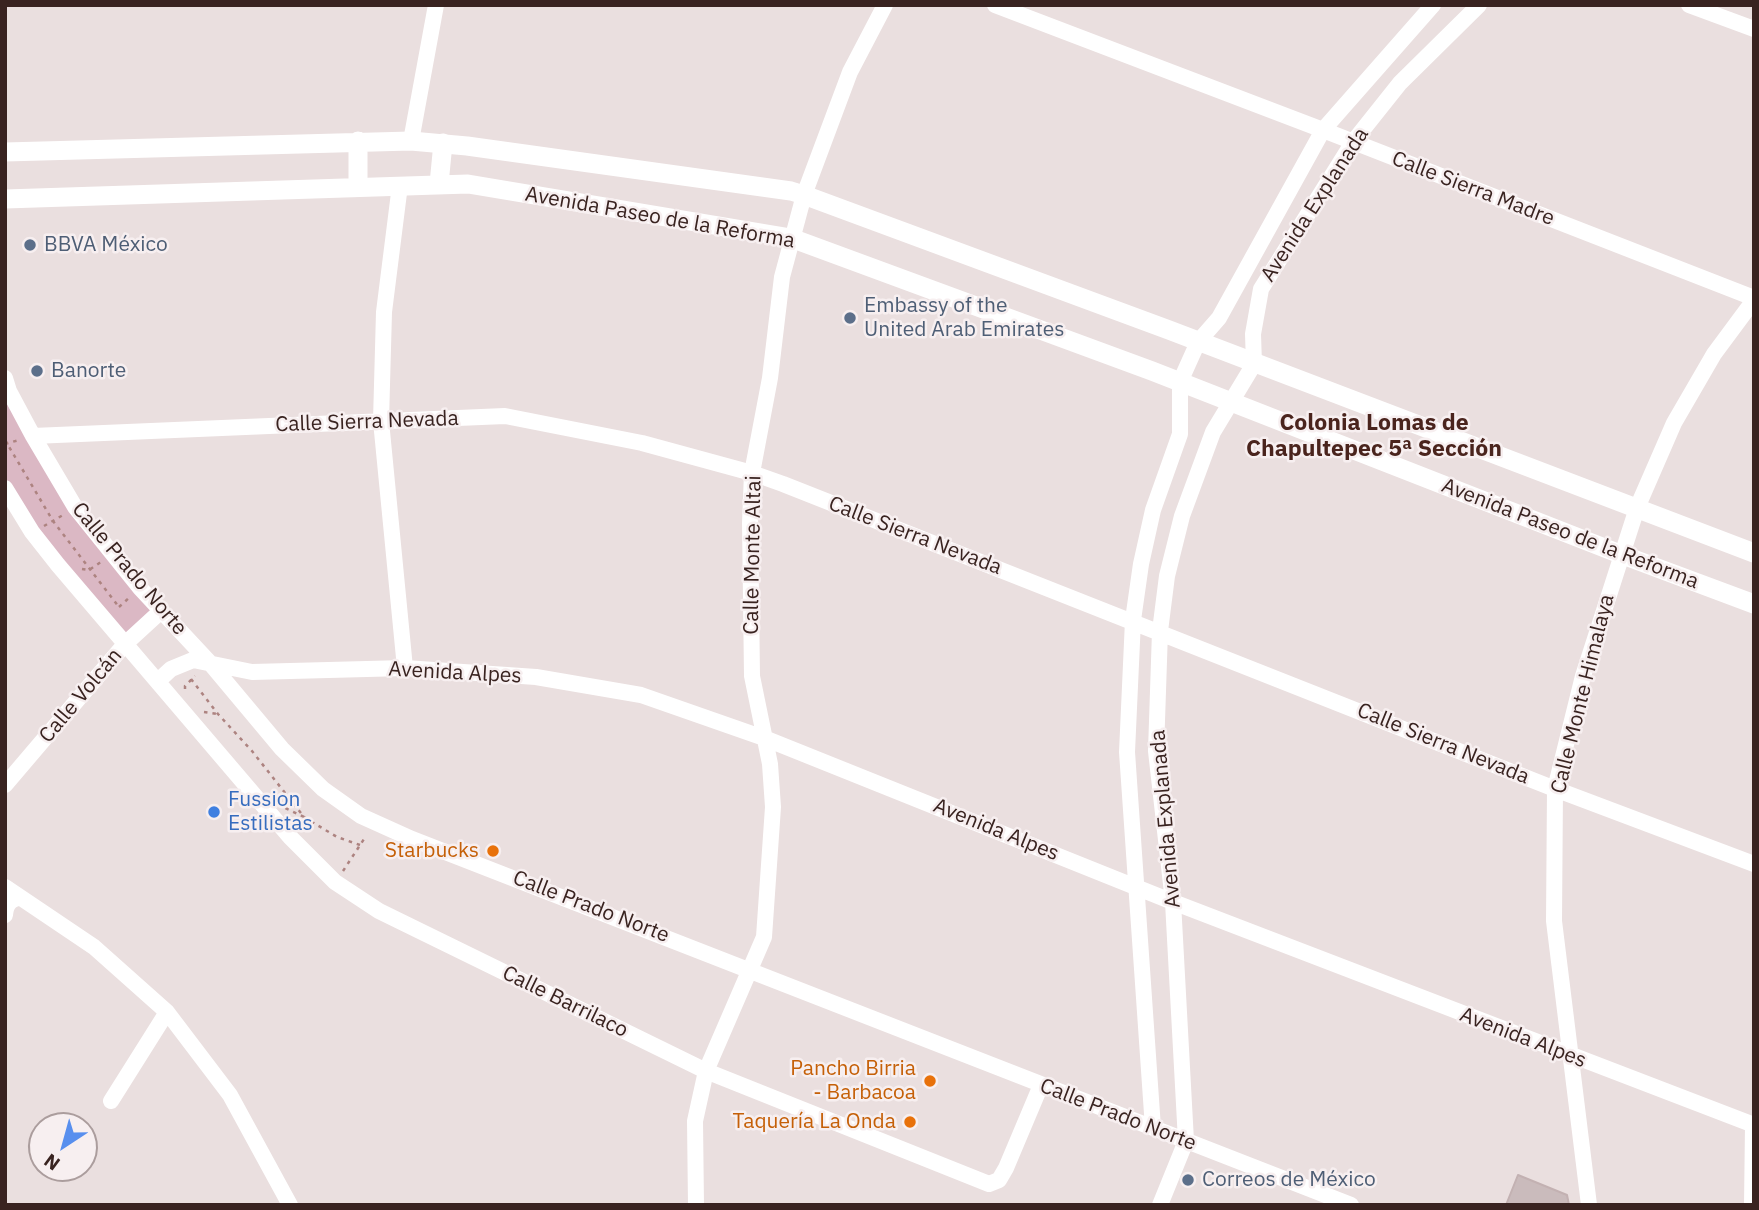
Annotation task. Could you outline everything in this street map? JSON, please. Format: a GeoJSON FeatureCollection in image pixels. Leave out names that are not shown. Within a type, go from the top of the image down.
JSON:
{"type":"FeatureCollection","features":[{"type":"Feature","properties":{"kind":"main road"},"geometry":{"type":"LineString","coordinates":[[358,141],[358,186]]}},
{"type":"Feature","properties":{"kind":"main road","name":"Avenida Paseo de la Reforma"},"geometry":{"type":"LineString","coordinates":[[5,152],[411,141],[443,143],[804,195],[1754,552]]}},
{"type":"Feature","properties":{"kind":"main road"},"geometry":{"type":"LineString","coordinates":[[439,184],[443,143]]}},
{"type":"Feature","properties":{"kind":"main road","name":"Avenida Paseo de la Reforma"},"geometry":{"type":"LineString","coordinates":[[5,199],[400,184],[468,184],[791,238],[1232,401],[1754,604]]}},
{"type":"Feature","properties":{"kind":"street"},"geometry":{"type":"LineString","coordinates":[[411,141],[436,5]]}},
{"type":"Feature","properties":{"kind":"street","name":"Calle Monte Altai"},"geometry":{"type":"LineString","coordinates":[[696,1205],[695,1121],[706,1071],[764,937],[773,807],[769,764],[752,676],[752,473],[770,378],[782,277],[804,195],[850,72],[885,5]]}},
{"type":"Feature","properties":{"kind":"street","name":"Calle Sierra Madre"},"geometry":{"type":"LineString","coordinates":[[995,5],[1754,299]]}},
{"type":"Feature","properties":{"kind":"street","name":"Avenida Explanada"},"geometry":{"type":"LineString","coordinates":[[1153,1128],[1127,752],[1133,620],[1153,510],[1180,434],[1180,382],[1198,342],[1219,318],[1323,130],[1433,5]]}},
{"type":"Feature","properties":{"kind":"street","name":"Avenida Explanada"},"geometry":{"type":"LineString","coordinates":[[1186,1141],[1173,902],[1156,751],[1160,631],[1167,576],[1182,516],[1213,432],[1254,364],[1253,334],[1261,289],[1353,142],[1400,83],[1479,5]]}},
{"type":"Feature","properties":{"kind":"street"},"geometry":{"type":"LineString","coordinates":[[1689,5],[1754,29]]}},
{"type":"Feature","properties":{"kind":"street"},"geometry":{"type":"LineString","coordinates":[[400,184],[384,313],[381,421],[405,668]]}},
{"type":"Feature","properties":{"kind":"street","name":"Calle Monte Himalaya"},"geometry":{"type":"LineString","coordinates":[[1589,1205],[1554,921],[1555,789],[1583,676],[1620,554],[1637,508],[1674,424],[1714,354],[1754,299]]}},
{"type":"Feature","properties":{"kind":"street","name":"Calle Prado Norte"},"geometry":{"type":"LineString","coordinates":[[5,378],[33,436],[75,507],[112,553],[282,749],[323,789],[361,816],[1351,1205]]}},
{"type":"Feature","properties":{"kind":"street","name":"Calle Sierra Nevada"},"geometry":{"type":"LineString","coordinates":[[33,436],[505,416],[642,443],[752,473],[1133,620],[1555,789],[1754,864]]}},
{"type":"Feature","properties":{"kind":"street"},"geometry":{"type":"LineString","coordinates":[[5,488],[32,532],[125,644]]}},
{"type":"Feature","properties":{"kind":"street","name":"Calle Volcán"},"geometry":{"type":"LineString","coordinates":[[5,785],[125,644],[161,611]]}},
{"type":"Feature","properties":{"kind":"street","name":"Calle Barrilaco"},"geometry":{"type":"LineString","coordinates":[[125,644],[290,837],[335,882],[379,911],[706,1071],[989,1184],[999,1180],[1006,1168],[1041,1085]]}},
{"type":"Feature","properties":{"kind":"street","name":"Avenida Alpes"},"geometry":{"type":"LineString","coordinates":[[158,681],[171,669],[193,660],[252,672],[405,668],[536,677],[641,695],[764,738],[1173,902],[1753,1125]]}},
{"type":"Feature","properties":{"kind":"street"},"geometry":{"type":"LineString","coordinates":[[5,887],[94,947],[167,1012],[230,1095],[290,1205]]}},
{"type":"Feature","properties":{"kind":"street"},"geometry":{"type":"LineString","coordinates":[[5,915],[7,904],[20,897]]}},
{"type":"Feature","properties":{"kind":"street"},"geometry":{"type":"LineString","coordinates":[[111,1101],[167,1012]]}},
{"type":"Feature","properties":{"kind":"street"},"geometry":{"type":"LineString","coordinates":[[1752,1205],[1753,1125]]}},
{"type":"Feature","properties":{"kind":"street"},"geometry":{"type":"LineString","coordinates":[[1160,1205],[1186,1141]]}},
{"type":"Feature","properties":{"kind":"path"},"geometry":{"type":"LineString","coordinates":[[5,440],[53,521],[119,607]]}},
{"type":"Feature","properties":{"kind":"path"},"geometry":{"type":"LineString","coordinates":[[32,532],[75,507]]}},
{"type":"Feature","properties":{"kind":"path"},"geometry":{"type":"LineString","coordinates":[[58,565],[89,570],[112,553]]}},
{"type":"Feature","properties":{"kind":"path"},"geometry":{"type":"LineString","coordinates":[[103,620],[140,587]]}},
{"type":"Feature","properties":{"kind":"path"},"geometry":{"type":"LineString","coordinates":[[185,695],[185,686],[197,675]]}},
{"type":"Feature","properties":{"kind":"path"},"geometry":{"type":"LineString","coordinates":[[191,680],[304,817]]}},
{"type":"Feature","properties":{"kind":"path"},"geometry":{"type":"LineString","coordinates":[[191,720],[195,711],[218,714]]}},
{"type":"Feature","properties":{"kind":"path"},"geometry":{"type":"LineString","coordinates":[[256,797],[276,803],[337,837],[360,845]]}},
{"type":"Feature","properties":{"kind":"path"},"geometry":{"type":"LineString","coordinates":[[335,882],[375,822]]}},
{"type":"Feature","properties":{"kind":"shaded area"},"geometry":{"type":"Polygon","coordinates":[[[5,378],[75,507],[161,611],[125,644],[5,488],[5,378]]]}},
{"type":"Feature","properties":{"kind":"building"},"geometry":{"type":"Polygon","coordinates":[[[1518,1175],[1567,1195],[1569,1205],[1506,1205],[1518,1175]]]}},
{"type":"Feature","properties":{"kind":"place","name":"BBVA México"},"geometry":{"type":"Point","coordinates":[30,245]}},
{"type":"Feature","properties":{"kind":"place","name":"Embassy of the United Arab Emirates"},"geometry":{"type":"Point","coordinates":[850,318]}},
{"type":"Feature","properties":{"kind":"place","name":"Banorte"},"geometry":{"type":"Point","coordinates":[37,371]}},
{"type":"Feature","properties":{"kind":"place","name":"Fussion Estilistas"},"geometry":{"type":"Point","coordinates":[214,812]}},
{"type":"Feature","properties":{"kind":"place","name":"Starbucks"},"geometry":{"type":"Point","coordinates":[493,851]}},
{"type":"Feature","properties":{"kind":"place","name":"Pancho Birria - Barbacoa"},"geometry":{"type":"Point","coordinates":[930,1081]}},
{"type":"Feature","properties":{"kind":"place","name":"Taquería La Onda"},"geometry":{"type":"Point","coordinates":[910,1122]}},
{"type":"Feature","properties":{"kind":"place","name":"Correos de México"},"geometry":{"type":"Point","coordinates":[1188,1180]}},
{"type":"Feature","properties":{"kind":"district","name":"Colonia Lomas de Chapultepec 5ª Sección"},"geometry":{"type":"Point","coordinates":[1374,436]}}]}
